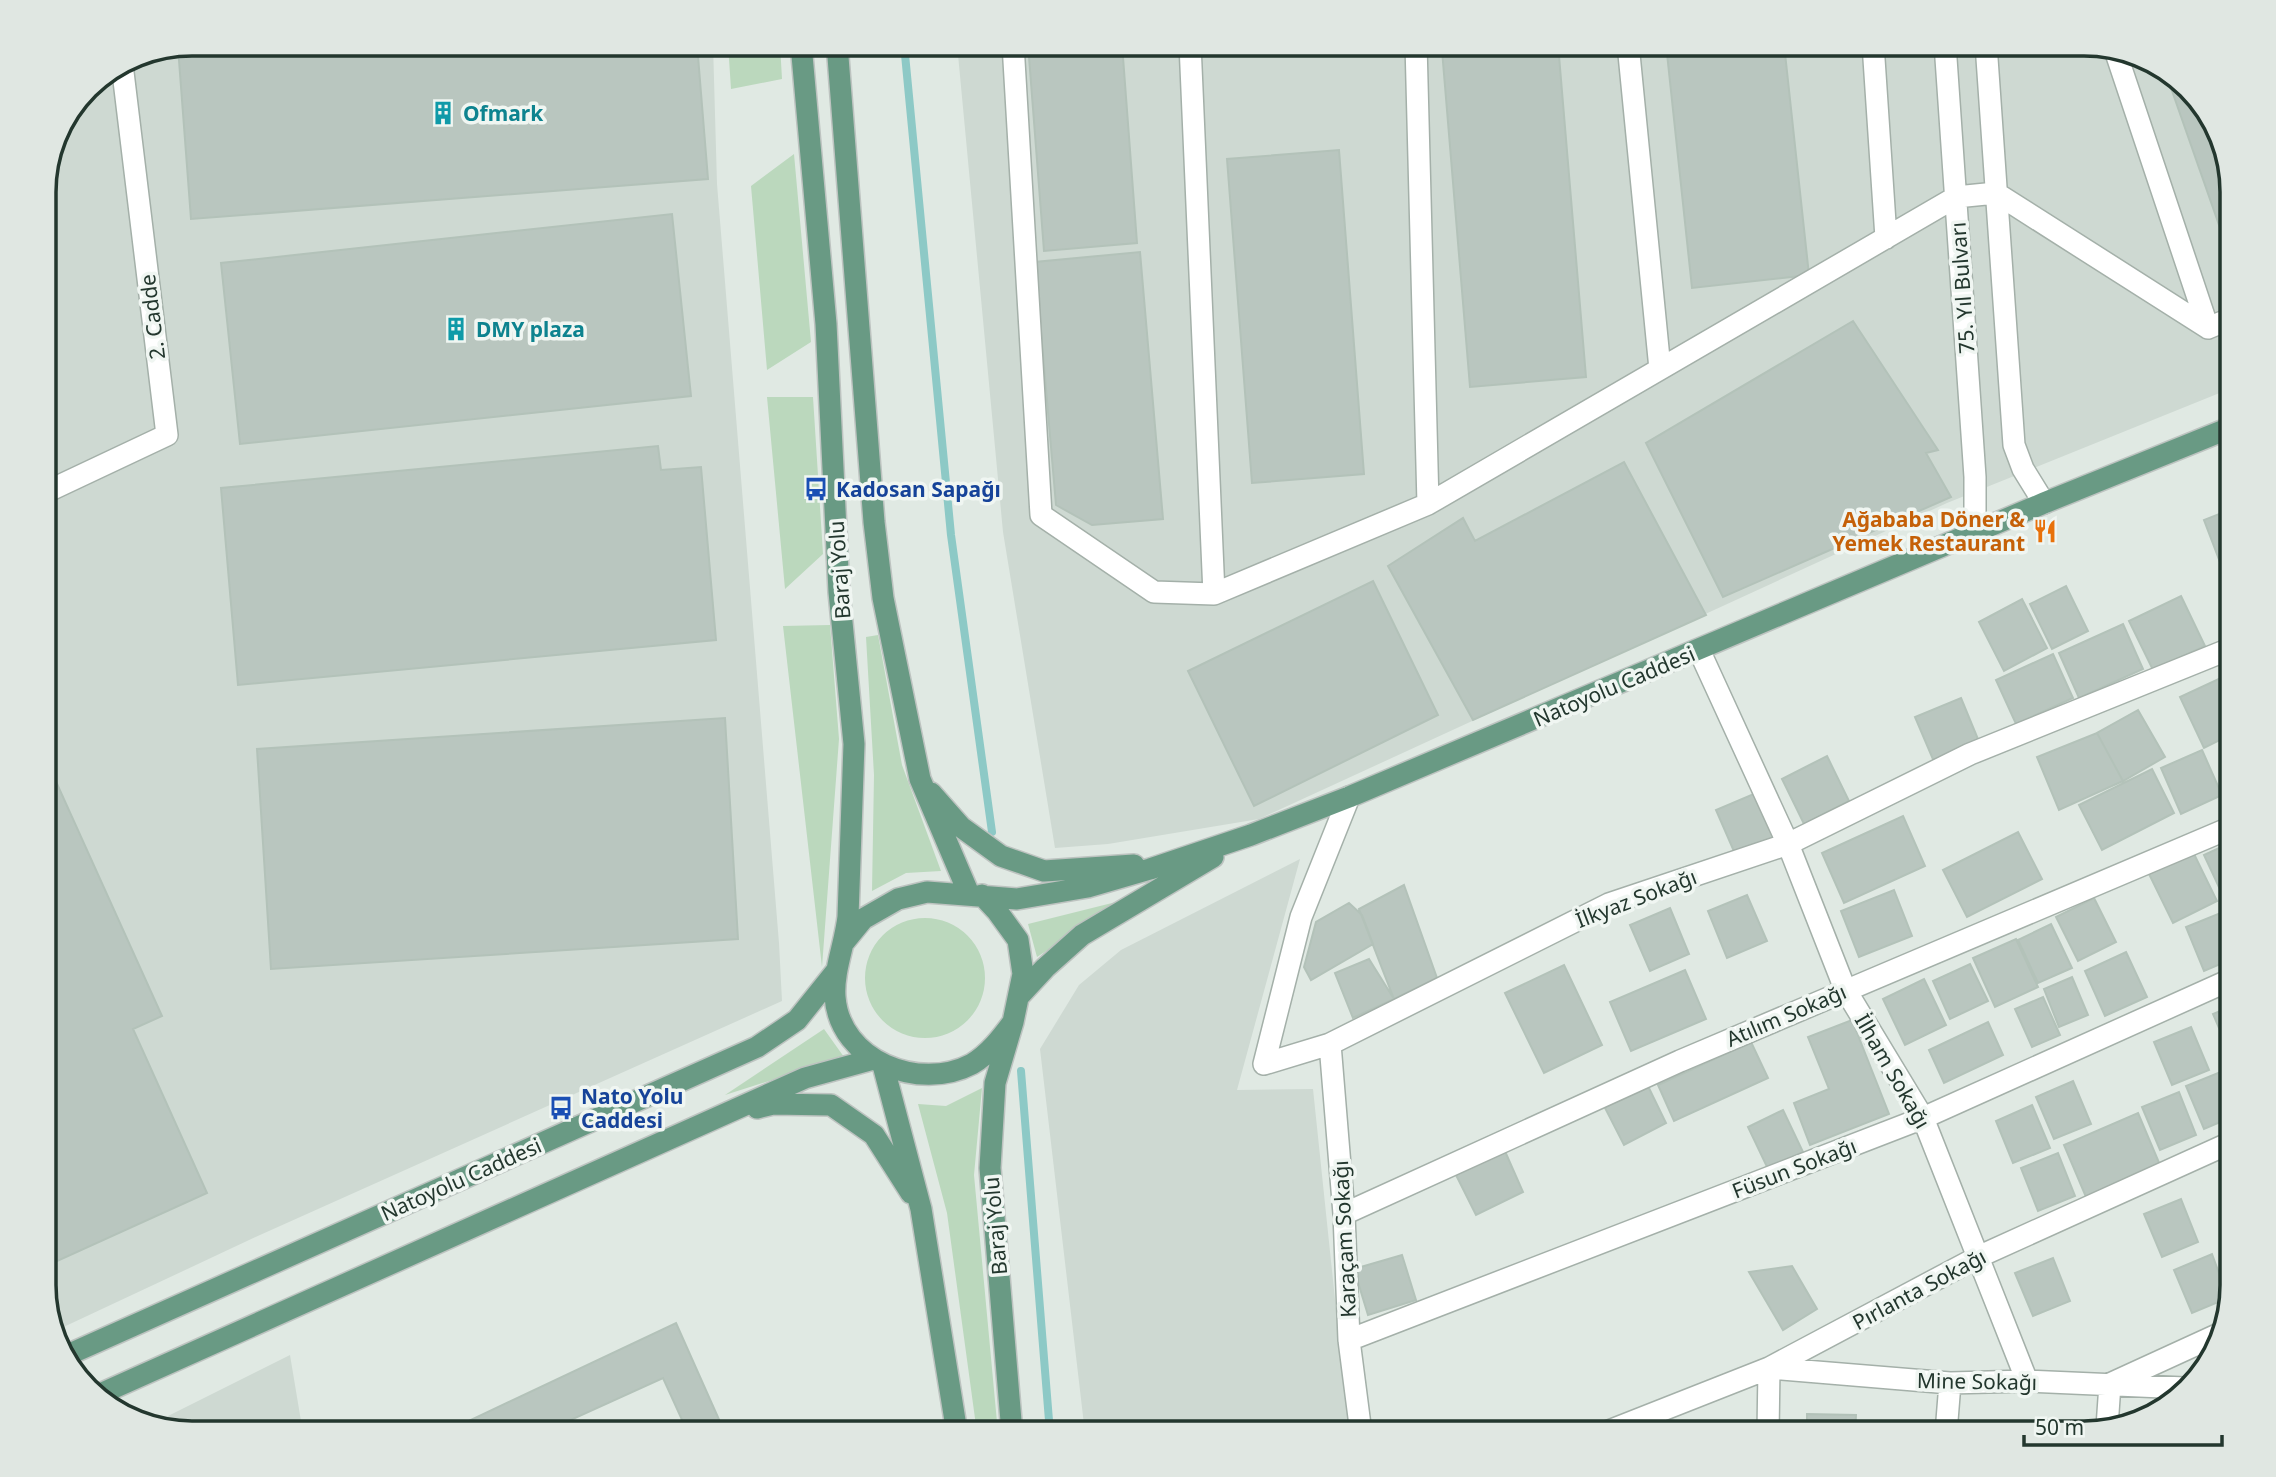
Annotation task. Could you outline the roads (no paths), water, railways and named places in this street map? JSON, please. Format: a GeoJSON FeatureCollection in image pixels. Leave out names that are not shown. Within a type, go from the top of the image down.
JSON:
{"type":"FeatureCollection","features":[{"type":"Feature","properties":{"kind":"main road","name":"Baraj Yolu"},"geometry":{"type":"LineString","coordinates":[[802,56],[826,324],[839,592],[855,744],[845,941],[837,970]]}},
{"type":"Feature","properties":{"kind":"main road","name":"Baraj Yolu"},"geometry":{"type":"LineString","coordinates":[[838,56],[874,522],[883,598],[920,779],[975,895]]}},
{"type":"Feature","properties":{"kind":"main road","name":"Natoyolu Caddesi"},"geometry":{"type":"LineString","coordinates":[[975,895],[1017,899],[1088,887],[1251,835],[1349,797],[2044,503],[2220,432]]}},
{"type":"Feature","properties":{"kind":"main road"},"geometry":{"type":"LineString","coordinates":[[920,779],[961,827],[1001,856],[1044,871],[1136,864],[1251,835]]}},
{"type":"Feature","properties":{"kind":"main road"},"geometry":{"type":"LineString","coordinates":[[1020,995],[1082,935],[1251,835]]}},
{"type":"Feature","properties":{"kind":"main road"},"geometry":{"type":"LineString","coordinates":[[837,970],[835,998],[842,1026],[859,1049],[879,1062],[906,1072],[940,1074],[972,1064],[997,1044],[1013,1022],[1023,974],[1018,940],[997,911],[975,895],[927,892],[898,899],[863,919],[845,941]]}},
{"type":"Feature","properties":{"kind":"main road","name":"Natoyolu Caddesi"},"geometry":{"type":"LineString","coordinates":[[74,1352],[757,1047],[797,1020],[837,970]]}},
{"type":"Feature","properties":{"kind":"main road","name":"Baraj Yolu"},"geometry":{"type":"LineString","coordinates":[[1011,1421],[989,1168],[995,1083],[1013,1022]]}},
{"type":"Feature","properties":{"kind":"main road"},"geometry":{"type":"LineString","coordinates":[[107,1391],[805,1078],[879,1062]]}},
{"type":"Feature","properties":{"kind":"main road"},"geometry":{"type":"LineString","coordinates":[[879,1062],[921,1209],[955,1421]]}},
{"type":"Feature","properties":{"kind":"main road"},"geometry":{"type":"LineString","coordinates":[[713,1118],[774,1104],[831,1105],[874,1135],[921,1209]]}},
{"type":"Feature","properties":{"kind":"street"},"geometry":{"type":"LineString","coordinates":[[1014,56],[1041,515],[1154,593],[1214,594],[1428,503],[1956,197],[1996,193],[2208,328]]}},
{"type":"Feature","properties":{"kind":"street"},"geometry":{"type":"LineString","coordinates":[[1191,56],[1214,594]]}},
{"type":"Feature","properties":{"kind":"street"},"geometry":{"type":"LineString","coordinates":[[1416,56],[1428,503]]}},
{"type":"Feature","properties":{"kind":"street"},"geometry":{"type":"LineString","coordinates":[[1629,56],[1660,369]]}},
{"type":"Feature","properties":{"kind":"street"},"geometry":{"type":"LineString","coordinates":[[1874,56],[1886,238]]}},
{"type":"Feature","properties":{"kind":"street","name":"75. Yıl Bulvarı"},"geometry":{"type":"LineString","coordinates":[[1946,56],[1975,477],[1975,533]]}},
{"type":"Feature","properties":{"kind":"street","name":"75. Yıl Bulvarı"},"geometry":{"type":"LineString","coordinates":[[1987,56],[2014,445],[2023,469],[2044,503]]}},
{"type":"Feature","properties":{"kind":"street"},"geometry":{"type":"LineString","coordinates":[[2119,61],[2208,328]]}},
{"type":"Feature","properties":{"kind":"street","name":"2. Cadde"},"geometry":{"type":"LineString","coordinates":[[56,487],[167,435],[123,74]]}},
{"type":"Feature","properties":{"kind":"street"},"geometry":{"type":"LineString","coordinates":[[2208,328],[2220,323]]}},
{"type":"Feature","properties":{"kind":"street","name":"İlham Sokağı"},"geometry":{"type":"LineString","coordinates":[[1699,650],[1788,844],[1845,989],[1923,1118],[2027,1381]]}},
{"type":"Feature","properties":{"kind":"street","name":"İlkyaz Sokağı"},"geometry":{"type":"LineString","coordinates":[[1349,797],[1301,917],[1264,1064],[1330,1044],[1609,904],[1788,844],[1970,754],[2220,654]]}},
{"type":"Feature","properties":{"kind":"street","name":"Atılım Sokağı"},"geometry":{"type":"LineString","coordinates":[[1344,1214],[1845,989],[2220,832]]}},
{"type":"Feature","properties":{"kind":"street","name":"Füsun Sokağı"},"geometry":{"type":"LineString","coordinates":[[1349,1340],[1923,1118],[2220,984]]}},
{"type":"Feature","properties":{"kind":"street","name":"Karaçam Sokağı"},"geometry":{"type":"LineString","coordinates":[[1330,1044],[1344,1214],[1349,1340],[1359,1421]]}},
{"type":"Feature","properties":{"kind":"street","name":"Pırlanta Sokağı"},"geometry":{"type":"LineString","coordinates":[[1634,1421],[1769,1368],[1978,1257],[2220,1147]]}},
{"type":"Feature","properties":{"kind":"street"},"geometry":{"type":"LineString","coordinates":[[2108,1419],[2110,1384],[2209,1339]]}},
{"type":"Feature","properties":{"kind":"street"},"geometry":{"type":"LineString","coordinates":[[1768,1421],[1769,1368]]}},
{"type":"Feature","properties":{"kind":"street","name":"Mine Sokağı"},"geometry":{"type":"LineString","coordinates":[[1769,1368],[1950,1383],[2027,1381],[2173,1387]]}},
{"type":"Feature","properties":{"kind":"street"},"geometry":{"type":"LineString","coordinates":[[1947,1421],[1950,1383]]}},
{"type":"Feature","properties":{"kind":"waterway"},"geometry":{"type":"LineString","coordinates":[[905,56],[951,535],[992,832]]}},
{"type":"Feature","properties":{"kind":"waterway"},"geometry":{"type":"LineString","coordinates":[[1021,1071],[1049,1421]]}},
{"type":"Feature","properties":{"kind":"place","name":"Ofmark"},"geometry":{"type":"Point","coordinates":[443,113]}},
{"type":"Feature","properties":{"kind":"place","name":"DMY plaza"},"geometry":{"type":"Point","coordinates":[456,329]}},
{"type":"Feature","properties":{"kind":"place","name":"Kadosan Sapağı"},"geometry":{"type":"Point","coordinates":[816,489]}},
{"type":"Feature","properties":{"kind":"place","name":"Ağababa Döner & Yemek Restaurant"},"geometry":{"type":"Point","coordinates":[2045,531]}},
{"type":"Feature","properties":{"kind":"place","name":"Nato Yolu Caddesi"},"geometry":{"type":"Point","coordinates":[561,1108]}}]}
